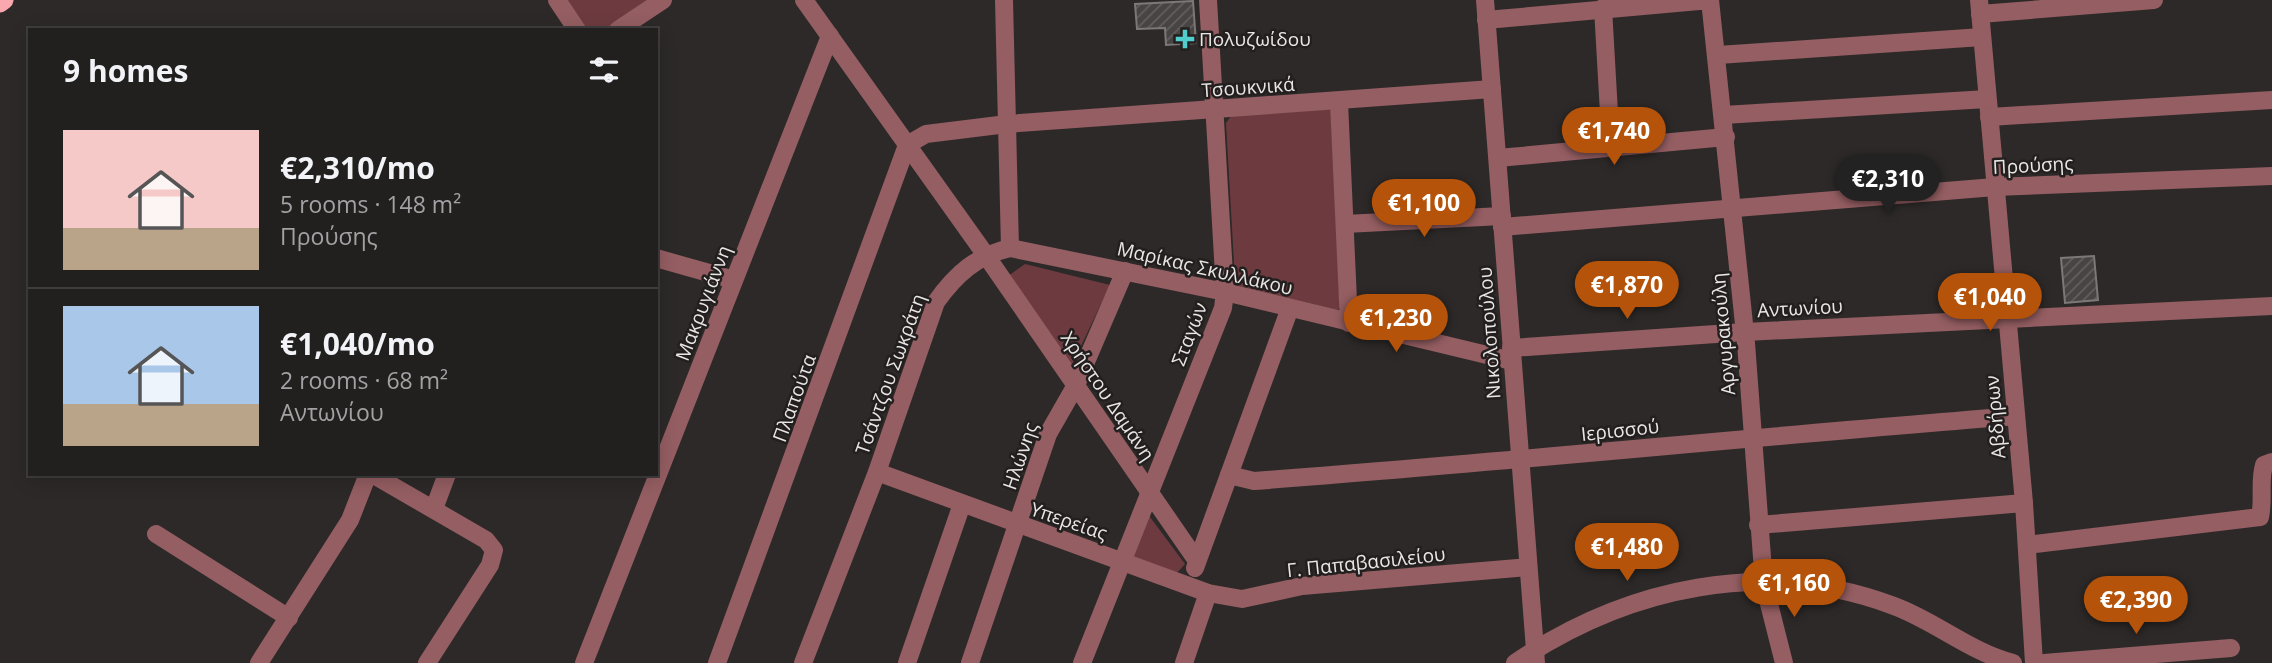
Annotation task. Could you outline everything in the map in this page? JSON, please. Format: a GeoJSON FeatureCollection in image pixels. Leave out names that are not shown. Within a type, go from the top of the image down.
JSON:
{"type":"FeatureCollection","features":[{"type":"Feature","properties":{"kind":"street"},"geometry":{"type":"LineString","coordinates":[[557,0],[576,28]]}},
{"type":"Feature","properties":{"kind":"street"},"geometry":{"type":"LineString","coordinates":[[621,28],[663,0]]}},
{"type":"Feature","properties":{"kind":"street","name":"Χρήστου Δαμάνη"},"geometry":{"type":"LineString","coordinates":[[804,0],[985,254],[1197,561]]}},
{"type":"Feature","properties":{"kind":"street"},"geometry":{"type":"LineString","coordinates":[[1004,0],[1010,248]]}},
{"type":"Feature","properties":{"kind":"street","name":"Σταγών"},"geometry":{"type":"LineString","coordinates":[[1082,663],[1219,318],[1225,292],[1208,0]]}},
{"type":"Feature","properties":{"kind":"street","name":"Νικολοπούλου"},"geometry":{"type":"LineString","coordinates":[[1485,0],[1536,656]]}},
{"type":"Feature","properties":{"kind":"street"},"geometry":{"type":"LineString","coordinates":[[1486,20],[1710,0]]}},
{"type":"Feature","properties":{"kind":"street","name":"Αργυρακούλη"},"geometry":{"type":"LineString","coordinates":[[1710,0],[1718,55],[1745,332],[1764,584],[1784,663]]}},
{"type":"Feature","properties":{"kind":"street"},"geometry":{"type":"LineString","coordinates":[[1980,7],[2154,0]]}},
{"type":"Feature","properties":{"kind":"street","name":"Αβδήρων"},"geometry":{"type":"LineString","coordinates":[[1980,7],[2024,503],[2034,663]]}},
{"type":"Feature","properties":{"kind":"street"},"geometry":{"type":"LineString","coordinates":[[1603,8],[1611,148]]}},
{"type":"Feature","properties":{"kind":"street","name":"Μακρυγιάννη"},"geometry":{"type":"LineString","coordinates":[[658,474],[830,36]]}},
{"type":"Feature","properties":{"kind":"street"},"geometry":{"type":"LineString","coordinates":[[1718,55],[1982,37]]}},
{"type":"Feature","properties":{"kind":"street","name":"Τσουκνικά"},"geometry":{"type":"LineString","coordinates":[[907,145],[926,134],[1007,124],[1492,89]]}},
{"type":"Feature","properties":{"kind":"street"},"geometry":{"type":"LineString","coordinates":[[1724,115],[1987,99]]}},
{"type":"Feature","properties":{"kind":"street"},"geometry":{"type":"LineString","coordinates":[[1989,117],[2272,100]]}},
{"type":"Feature","properties":{"kind":"street"},"geometry":{"type":"LineString","coordinates":[[1339,102],[1349,323]]}},
{"type":"Feature","properties":{"kind":"street"},"geometry":{"type":"LineString","coordinates":[[1498,158],[1726,137]]}},
{"type":"Feature","properties":{"kind":"street","name":"Πλαπούτα"},"geometry":{"type":"LineString","coordinates":[[717,663],[907,145]]}},
{"type":"Feature","properties":{"kind":"street","name":"Προύσης"},"geometry":{"type":"LineString","coordinates":[[1345,224],[1502,221],[1733,208],[1995,187],[2272,176]]}},
{"type":"Feature","properties":{"kind":"street","name":"Μαρίκας Σκυλλάκου"},"geometry":{"type":"LineString","coordinates":[[1010,248],[1225,292],[1349,323],[1512,355]]}},
{"type":"Feature","properties":{"kind":"street","name":"Τσάντζου Σωκράτη"},"geometry":{"type":"LineString","coordinates":[[803,663],[877,472],[936,302],[949,283],[985,254],[1010,248]]}},
{"type":"Feature","properties":{"kind":"street"},"geometry":{"type":"LineString","coordinates":[[658,259],[734,280]]}},
{"type":"Feature","properties":{"kind":"street","name":"Ηλώνης"},"geometry":{"type":"LineString","coordinates":[[971,663],[1048,434],[1076,385],[1125,271]]}},
{"type":"Feature","properties":{"kind":"street","name":"Αντωνίου"},"geometry":{"type":"LineString","coordinates":[[1512,355],[1745,332],[2272,306]]}},
{"type":"Feature","properties":{"kind":"street"},"geometry":{"type":"LineString","coordinates":[[1189,585],[1290,308]]}},
{"type":"Feature","properties":{"kind":"street","name":"Ιερισσού"},"geometry":{"type":"LineString","coordinates":[[1229,475],[1254,481],[1520,461],[1752,437],[2016,416]]}},
{"type":"Feature","properties":{"kind":"street"},"geometry":{"type":"LineString","coordinates":[[2027,545],[2260,517],[2263,505],[2262,474],[2264,465],[2272,462]]}},
{"type":"Feature","properties":{"kind":"street","name":"Υπερείας"},"geometry":{"type":"LineString","coordinates":[[877,472],[1018,526],[1208,593]]}},
{"type":"Feature","properties":{"kind":"street"},"geometry":{"type":"LineString","coordinates":[[259,663],[350,520],[369,476]]}},
{"type":"Feature","properties":{"kind":"street"},"geometry":{"type":"LineString","coordinates":[[374,476],[486,540],[494,550],[490,565],[427,663]]}},
{"type":"Feature","properties":{"kind":"street"},"geometry":{"type":"LineString","coordinates":[[434,509],[446,476]]}},
{"type":"Feature","properties":{"kind":"street","name":"Μακρυγιάννη"},"geometry":{"type":"LineString","coordinates":[[584,663],[657,476]]}},
{"type":"Feature","properties":{"kind":"street"},"geometry":{"type":"LineString","coordinates":[[1758,525],[2024,503]]}},
{"type":"Feature","properties":{"kind":"street"},"geometry":{"type":"LineString","coordinates":[[907,663],[962,504]]}},
{"type":"Feature","properties":{"kind":"street"},"geometry":{"type":"LineString","coordinates":[[156,534],[289,618]]}},
{"type":"Feature","properties":{"kind":"street","name":"Γ. Παπαβασιλείου"},"geometry":{"type":"LineString","coordinates":[[1208,593],[1242,598],[1302,586],[1528,567]]}},
{"type":"Feature","properties":{"kind":"street"},"geometry":{"type":"LineString","coordinates":[[1515,663],[1536,656],[1606,612],[1662,593],[1721,585],[1764,584],[1822,587],[1889,604],[1910,612],[1989,655],[2013,663]]}},
{"type":"Feature","properties":{"kind":"street"},"geometry":{"type":"LineString","coordinates":[[1184,663],[1208,593]]}},
{"type":"Feature","properties":{"kind":"street"},"geometry":{"type":"LineString","coordinates":[[2044,663],[2231,648]]}},
{"type":"Feature","properties":{"kind":"shaded area"},"geometry":{"type":"Polygon","coordinates":[[[560,0],[650,0],[613,28],[579,28],[560,0]]]}},
{"type":"Feature","properties":{"kind":"shaded area"},"geometry":{"type":"Polygon","coordinates":[[[1332,109],[1343,304],[1338,310],[1238,286],[1235,280],[1226,123],[1231,116],[1332,109]]]}},
{"type":"Feature","properties":{"kind":"shaded area"},"geometry":{"type":"Polygon","coordinates":[[[1025,264],[1110,285],[1071,367],[1008,276],[1025,264]]]}},
{"type":"Feature","properties":{"kind":"shaded area"},"geometry":{"type":"Polygon","coordinates":[[[1147,513],[1185,564],[1175,575],[1129,556],[1147,513]]]}},
{"type":"Feature","properties":{"kind":"building"},"geometry":{"type":"Polygon","coordinates":[[[1193,1],[1196,43],[1166,45],[1165,28],[1137,29],[1135,4],[1193,1]]]}},
{"type":"Feature","properties":{"kind":"building"},"geometry":{"type":"Polygon","coordinates":[[[2094,256],[2098,300],[2065,303],[2061,258],[2094,256]]]}},
{"type":"Feature","properties":{"kind":"place","name":"Πολυζωίδου"},"geometry":{"type":"Point","coordinates":[1185,39]}}]}
